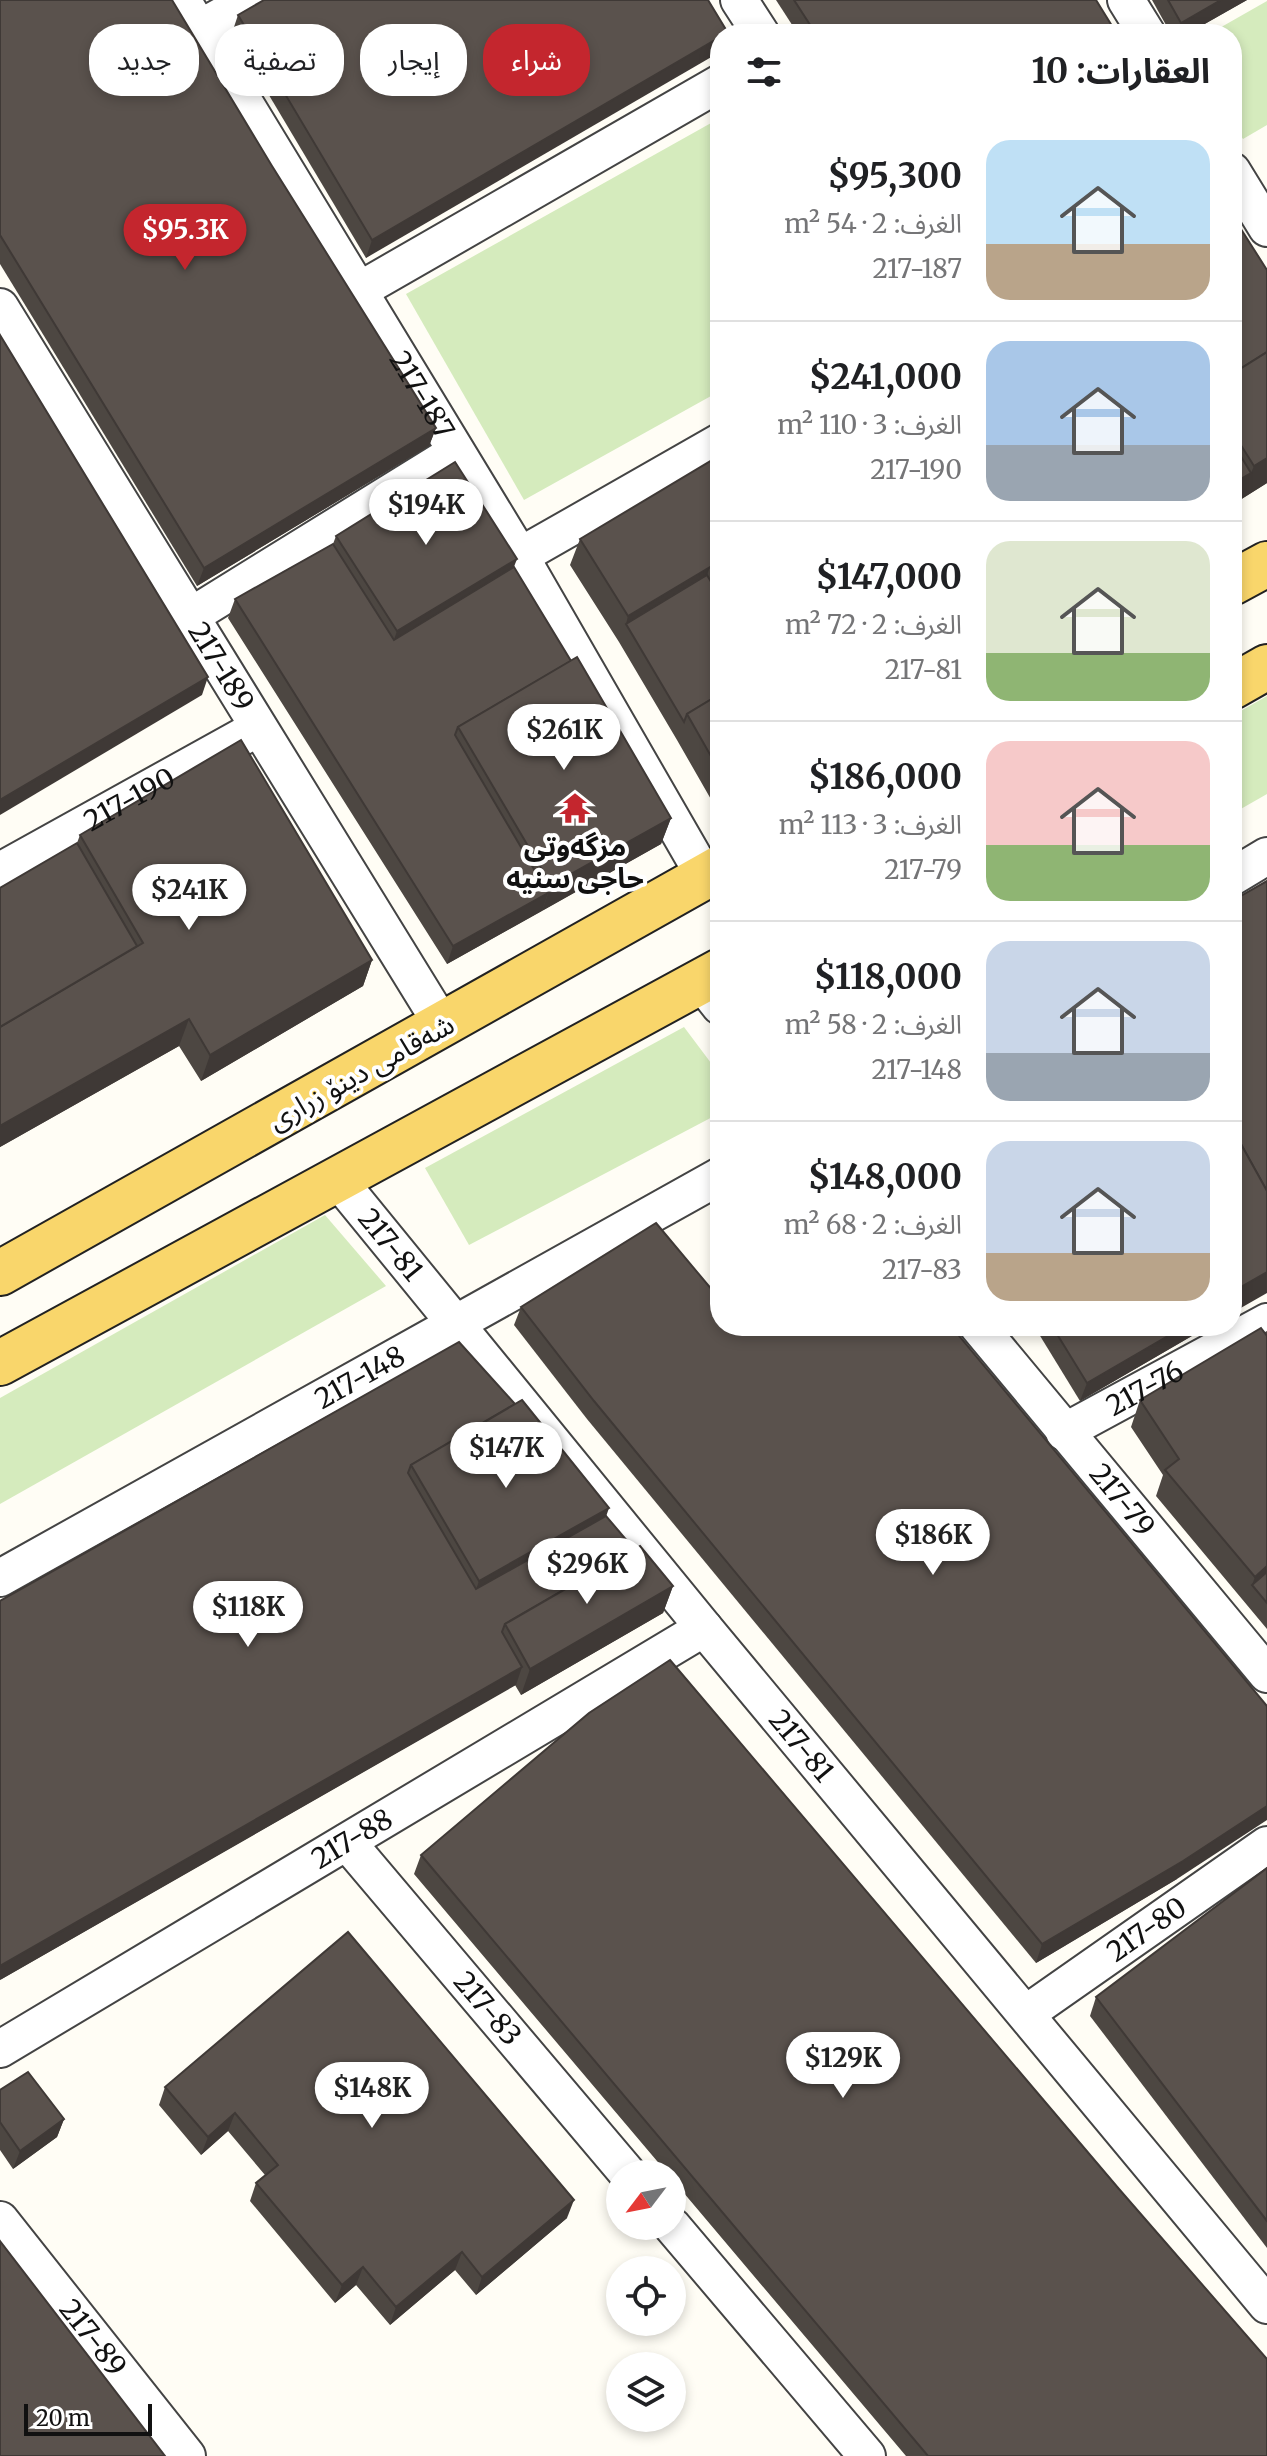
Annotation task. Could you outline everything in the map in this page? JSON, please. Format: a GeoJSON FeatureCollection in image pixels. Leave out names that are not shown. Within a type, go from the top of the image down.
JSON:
{"type":"FeatureCollection","features":[{"type":"Feature","properties":{"kind":"main road"},"geometry":{"type":"LineString","coordinates":[[1242,578],[1267,564]]}},
{"type":"Feature","properties":{"kind":"main road"},"geometry":{"type":"LineString","coordinates":[[1242,681],[1267,667]]}},
{"type":"Feature","properties":{"kind":"main road","name":"شەقامی دینۆ زراری"},"geometry":{"type":"LineString","coordinates":[[0,1273],[710,874]]}},
{"type":"Feature","properties":{"kind":"main road"},"geometry":{"type":"LineString","coordinates":[[0,1363],[339,1181],[710,988]]}},
{"type":"Feature","properties":{"kind":"street"},"geometry":{"type":"LineString","coordinates":[[191,14],[251,0]]}},
{"type":"Feature","properties":{"kind":"street"},"geometry":{"type":"LineString","coordinates":[[739,0],[755,24]]}},
{"type":"Feature","properties":{"kind":"street"},"geometry":{"type":"LineString","coordinates":[[1126,0],[1141,24]]}},
{"type":"Feature","properties":{"kind":"street","name":"217-187"},"geometry":{"type":"LineString","coordinates":[[191,14],[710,867]]}},
{"type":"Feature","properties":{"kind":"street"},"geometry":{"type":"LineString","coordinates":[[360,290],[710,89]]}},
{"type":"Feature","properties":{"kind":"street"},"geometry":{"type":"LineString","coordinates":[[1248,182],[1267,228]]}},
{"type":"Feature","properties":{"kind":"street","name":"217-189"},"geometry":{"type":"LineString","coordinates":[[0,307],[443,1026]]}},
{"type":"Feature","properties":{"kind":"street"},"geometry":{"type":"LineString","coordinates":[[520,556],[710,448]]}},
{"type":"Feature","properties":{"kind":"street"},"geometry":{"type":"LineString","coordinates":[[191,616],[456,452]]}},
{"type":"Feature","properties":{"kind":"street","name":"217-190"},"geometry":{"type":"LineString","coordinates":[[0,871],[258,728]]}},
{"type":"Feature","properties":{"kind":"street"},"geometry":{"type":"LineString","coordinates":[[1242,871],[1267,856]]}},
{"type":"Feature","properties":{"kind":"street","name":"217-81"},"geometry":{"type":"LineString","coordinates":[[339,1181],[704,1628],[1267,2305]]}},
{"type":"Feature","properties":{"kind":"street","name":"217-148"},"geometry":{"type":"LineString","coordinates":[[0,1578],[710,1182]]}},
{"type":"Feature","properties":{"kind":"street","name":"217-76"},"geometry":{"type":"LineString","coordinates":[[1242,1336],[1267,1322]]}},
{"type":"Feature","properties":{"kind":"street","name":"217-79"},"geometry":{"type":"LineString","coordinates":[[986,1336],[1267,1674]]}},
{"type":"Feature","properties":{"kind":"street","name":"217-76"},"geometry":{"type":"LineString","coordinates":[[1064,1432],[1241,1336]]}},
{"type":"Feature","properties":{"kind":"street","name":"217-88"},"geometry":{"type":"LineString","coordinates":[[0,2049],[704,1628]]}},
{"type":"Feature","properties":{"kind":"street","name":"217-83"},"geometry":{"type":"LineString","coordinates":[[347,1842],[616,2160]]}},
{"type":"Feature","properties":{"kind":"street","name":"217-80"},"geometry":{"type":"LineString","coordinates":[[1027,2013],[1267,1845]]}},
{"type":"Feature","properties":{"kind":"street","name":"217-89"},"geometry":{"type":"LineString","coordinates":[[0,2220],[187,2456]]}},
{"type":"Feature","properties":{"kind":"street"},"geometry":{"type":"LineString","coordinates":[[684,2240],[867,2456]]}},
{"type":"Feature","properties":{"kind":"green space"},"geometry":{"type":"Polygon","coordinates":[[[1267,1],[1267,125],[1243,139],[1242,24],[1227,24],[1267,1]]]}},
{"type":"Feature","properties":{"kind":"green space"},"geometry":{"type":"Polygon","coordinates":[[[710,124],[710,397],[524,500],[406,294],[710,124]]]}},
{"type":"Feature","properties":{"kind":"green space"},"geometry":{"type":"Polygon","coordinates":[[[1267,696],[1267,794],[1242,808],[1242,710],[1267,696]]]}},
{"type":"Feature","properties":{"kind":"green space"},"geometry":{"type":"Polygon","coordinates":[[[684,1027],[710,1062],[710,1118],[469,1245],[425,1168],[684,1027]]]}},
{"type":"Feature","properties":{"kind":"green space"},"geometry":{"type":"Polygon","coordinates":[[[325,1215],[386,1286],[0,1504],[0,1398],[325,1215]]]}},
{"type":"Feature","properties":{"kind":"building"},"geometry":{"type":"Polygon","coordinates":[[[0,0],[172,0],[186,24],[89,24],[89,96],[199,96],[199,45],[215,71],[215,96],[230,96],[436,428],[204,568],[0,235],[0,0]]]}},
{"type":"Feature","properties":{"kind":"building"},"geometry":{"type":"Polygon","coordinates":[[[264,0],[708,0],[723,24],[710,24],[710,43],[372,240],[286,96],[344,96],[344,24],[243,24],[238,15],[264,0]]]}},
{"type":"Feature","properties":{"kind":"building"},"geometry":{"type":"Polygon","coordinates":[[[794,0],[1096,0],[1111,24],[810,24],[794,0]]]}},
{"type":"Feature","properties":{"kind":"building"},"geometry":{"type":"Polygon","coordinates":[[[1168,0],[1221,0],[1181,23],[1168,0]]]}},
{"type":"Feature","properties":{"kind":"building"},"geometry":{"type":"Polygon","coordinates":[[[1242,231],[1267,270],[1267,352],[1242,368],[1242,231]]]}},
{"type":"Feature","properties":{"kind":"building"},"geometry":{"type":"Polygon","coordinates":[[[0,335],[208,677],[0,800],[0,335]]]}},
{"type":"Feature","properties":{"kind":"building"},"geometry":{"type":"Polygon","coordinates":[[[1267,352],[1267,458],[1254,466],[1242,447],[1242,368],[1267,352]]]}},
{"type":"Feature","properties":{"kind":"building"},"geometry":{"type":"Polygon","coordinates":[[[1242,458],[1251,473],[1242,478],[1242,458]]]}},
{"type":"Feature","properties":{"kind":"building"},"geometry":{"type":"Polygon","coordinates":[[[710,461],[710,567],[628,616],[580,539],[710,461]]]}},
{"type":"Feature","properties":{"kind":"building"},"geometry":{"type":"Polygon","coordinates":[[[455,462],[517,559],[397,631],[336,536],[455,462]]]}},
{"type":"Feature","properties":{"kind":"building"},"geometry":{"type":"Polygon","coordinates":[[[333,544],[394,640],[514,567],[571,661],[458,727],[455,735],[548,893],[453,946],[235,599],[333,544]]]}},
{"type":"Feature","properties":{"kind":"building"},"geometry":{"type":"Polygon","coordinates":[[[707,575],[710,580],[710,700],[687,714],[684,722],[626,624],[707,575]]]}},
{"type":"Feature","properties":{"kind":"building"},"geometry":{"type":"Polygon","coordinates":[[[577,657],[671,818],[551,885],[458,727],[577,657]]]}},
{"type":"Feature","properties":{"kind":"building"},"geometry":{"type":"Polygon","coordinates":[[[710,700],[710,754],[687,714],[710,700]]]}},
{"type":"Feature","properties":{"kind":"building"},"geometry":{"type":"Polygon","coordinates":[[[241,740],[372,960],[210,1055],[189,1019],[0,1126],[0,1027],[143,943],[80,835],[241,740]]]}},
{"type":"Feature","properties":{"kind":"building"},"geometry":{"type":"Polygon","coordinates":[[[77,843],[137,946],[0,1027],[0,888],[77,843]]]}},
{"type":"Feature","properties":{"kind":"building"},"geometry":{"type":"Polygon","coordinates":[[[1267,881],[1267,1191],[1242,1146],[1242,895],[1267,881]]]}},
{"type":"Feature","properties":{"kind":"building"},"geometry":{"type":"Polygon","coordinates":[[[1242,1146],[1267,1191],[1267,1272],[1242,1286],[1242,1146]]]}},
{"type":"Feature","properties":{"kind":"building"},"geometry":{"type":"Polygon","coordinates":[[[656,1223],[710,1287],[710,1336],[959,1336],[1267,1706],[1267,1806],[1183,1861],[1042,1944],[594,1401],[521,1307],[656,1223]]]}},
{"type":"Feature","properties":{"kind":"building"},"geometry":{"type":"Polygon","coordinates":[[[1261,1328],[1267,1336],[1267,1566],[1255,1577],[1165,1470],[1179,1459],[1140,1400],[1261,1328]]]}},
{"type":"Feature","properties":{"kind":"building"},"geometry":{"type":"Polygon","coordinates":[[[1058,1336],[1168,1336],[1087,1383],[1058,1336]]]}},
{"type":"Feature","properties":{"kind":"building"},"geometry":{"type":"Polygon","coordinates":[[[459,1342],[515,1404],[411,1465],[408,1473],[476,1589],[606,1516],[634,1549],[505,1624],[502,1632],[522,1667],[0,1966],[0,1601],[459,1342]]]}},
{"type":"Feature","properties":{"kind":"building"},"geometry":{"type":"Polygon","coordinates":[[[522,1400],[609,1508],[479,1581],[411,1465],[522,1400]]]}},
{"type":"Feature","properties":{"kind":"building"},"geometry":{"type":"Polygon","coordinates":[[[640,1546],[673,1586],[530,1669],[505,1624],[640,1546]]]}},
{"type":"Feature","properties":{"kind":"building"},"geometry":{"type":"Polygon","coordinates":[[[1267,1572],[1267,1603],[1252,1585],[1267,1572]]]}},
{"type":"Feature","properties":{"kind":"building"},"geometry":{"type":"Polygon","coordinates":[[[670,1660],[1267,2359],[1267,2456],[928,2456],[686,2169],[686,2160],[678,2160],[421,1855],[589,1713],[670,1660]]]}},
{"type":"Feature","properties":{"kind":"building"},"geometry":{"type":"Polygon","coordinates":[[[1267,1868],[1267,2221],[1096,1997],[1267,1868]]]}},
{"type":"Feature","properties":{"kind":"building"},"geometry":{"type":"Polygon","coordinates":[[[348,1932],[574,2200],[482,2277],[462,2252],[396,2307],[363,2267],[342,2285],[256,2183],[278,2165],[235,2113],[208,2137],[165,2087],[348,1932]]]}},
{"type":"Feature","properties":{"kind":"building"},"geometry":{"type":"Polygon","coordinates":[[[28,2072],[64,2119],[20,2151],[0,2122],[0,2090],[28,2072]]]}},
{"type":"Feature","properties":{"kind":"building"},"geometry":{"type":"Polygon","coordinates":[[[0,2241],[165,2456],[0,2456],[0,2241]]]}},
{"type":"Feature","properties":{"kind":"place","name":"مزگەوتی حاجی سنیە"},"geometry":{"type":"Point","coordinates":[575,808]}}]}
